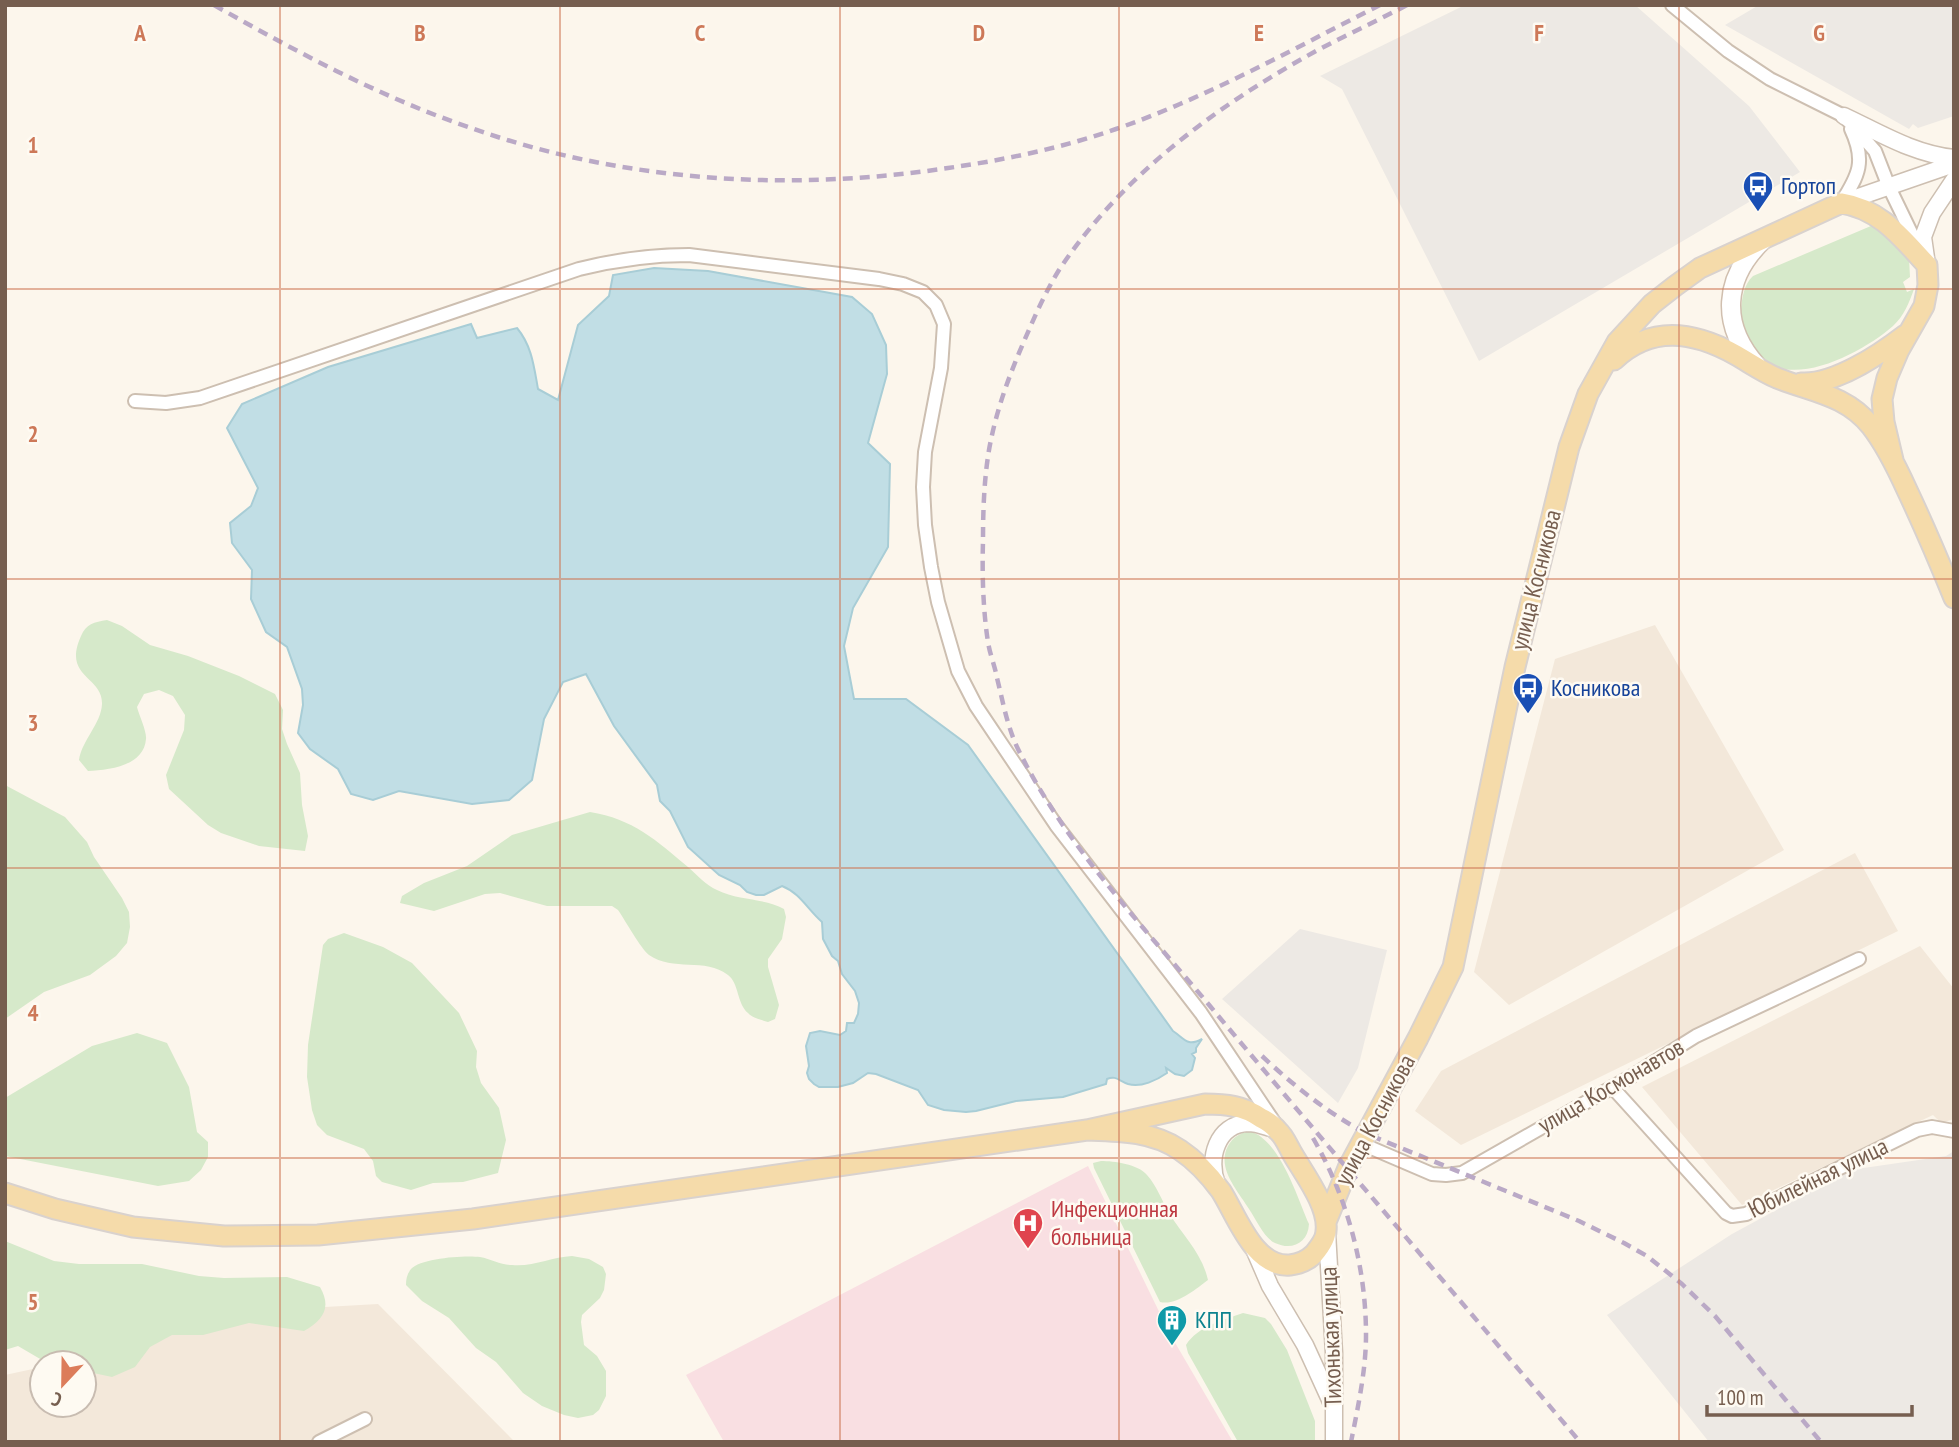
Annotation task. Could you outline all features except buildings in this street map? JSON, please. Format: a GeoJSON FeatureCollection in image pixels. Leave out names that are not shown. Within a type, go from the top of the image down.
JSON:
{"type":"FeatureCollection","features":[{"type":"Feature","properties":{"kind":"main road","name":"улица Косникова"},"geometry":{"type":"LineString","coordinates":[[1326,1227],[1338,1189],[1418,1038],[1452,967],[1515,667],[1569,447],[1588,394],[1617,342],[1652,304],[1700,268],[1841,204]]}},
{"type":"Feature","properties":{"kind":"main road"},"geometry":{"type":"LineString","coordinates":[[1793,383],[1807,384],[1832,378],[1877,355],[1909,331],[1924,306],[1928,285],[1927,265],[1877,216],[1864,208],[1841,204]]}},
{"type":"Feature","properties":{"kind":"main road"},"geometry":{"type":"LineString","coordinates":[[1760,370],[1745,352],[1731,316],[1733,290],[1742,263],[1766,237]]}},
{"type":"Feature","properties":{"kind":"main road"},"geometry":{"type":"LineString","coordinates":[[1893,460],[1882,399],[1891,366],[1909,331]]}},
{"type":"Feature","properties":{"kind":"main road"},"geometry":{"type":"LineString","coordinates":[[1588,394],[1603,372],[1629,346],[1652,337],[1683,336],[1699,339],[1780,379],[1838,400],[1860,414],[1882,441],[1927,532],[1954,598]]}},
{"type":"Feature","properties":{"kind":"main road"},"geometry":{"type":"LineString","coordinates":[[5,1193],[55,1209],[133,1227],[224,1236],[318,1235],[473,1219],[1087,1130],[1205,1104],[1220,1104],[1233,1105],[1248,1111],[1280,1132],[1318,1197],[1326,1227],[1312,1256],[1296,1264],[1274,1262],[1264,1257],[1251,1244],[1220,1190],[1188,1156],[1165,1141],[1137,1132],[1087,1130]]}},
{"type":"Feature","properties":{"kind":"street"},"geometry":{"type":"LineString","coordinates":[[1672,5],[1728,51],[1770,79],[1907,146],[1941,157],[1954,158]]}},
{"type":"Feature","properties":{"kind":"street"},"geometry":{"type":"LineString","coordinates":[[1844,116],[1875,151],[1889,187],[1927,265]]}},
{"type":"Feature","properties":{"kind":"street"},"geometry":{"type":"LineString","coordinates":[[1841,204],[1854,180],[1860,157],[1858,144],[1844,116]]}},
{"type":"Feature","properties":{"kind":"street","name":"улица Косникова"},"geometry":{"type":"LineString","coordinates":[[1841,204],[1954,164]]}},
{"type":"Feature","properties":{"kind":"street"},"geometry":{"type":"LineString","coordinates":[[1927,265],[1923,237],[1933,213],[1954,180]]}},
{"type":"Feature","properties":{"kind":"street"},"geometry":{"type":"LineString","coordinates":[[135,401],[166,403],[200,398],[579,269],[620,260],[688,255],[879,279],[923,292],[936,305],[944,324],[941,368],[925,452],[925,525],[938,601],[958,671],[975,706],[1056,825],[1201,1013],[1280,1132]]}},
{"type":"Feature","properties":{"kind":"street","name":"улица Космонавтов"},"geometry":{"type":"LineString","coordinates":[[1362,1144],[1432,1174],[1462,1173],[1696,1036],[1859,959]]}},
{"type":"Feature","properties":{"kind":"street","name":"Юбилейная улица"},"geometry":{"type":"LineString","coordinates":[[1612,1087],[1726,1213],[1732,1216],[1746,1214],[1917,1130],[1932,1127],[1953,1130]]}},
{"type":"Feature","properties":{"kind":"street"},"geometry":{"type":"LineString","coordinates":[[1220,1190],[1212,1163],[1215,1148],[1225,1133],[1248,1123],[1280,1132]]}},
{"type":"Feature","properties":{"kind":"street","name":"Тихонькая улица"},"geometry":{"type":"LineString","coordinates":[[1326,1227],[1335,1410],[1334,1442]]}},
{"type":"Feature","properties":{"kind":"street"},"geometry":{"type":"LineString","coordinates":[[1251,1244],[1270,1286],[1305,1345],[1335,1410]]}},
{"type":"Feature","properties":{"kind":"street"},"geometry":{"type":"LineString","coordinates":[[319,1442],[365,1419]]}},
{"type":"Feature","properties":{"kind":"shaded area"},"geometry":{"type":"Polygon","coordinates":[[[1465,5],[1635,5],[1749,106],[1800,172],[1479,361],[1342,89],[1320,76],[1465,5]]]}},
{"type":"Feature","properties":{"kind":"shaded area"},"geometry":{"type":"Polygon","coordinates":[[[1759,5],[1954,5],[1954,116],[1918,128],[1913,124],[1909,129],[1725,25],[1759,5]]]}},
{"type":"Feature","properties":{"kind":"shaded area"},"geometry":{"type":"Polygon","coordinates":[[[1655,625],[1784,850],[1509,1005],[1474,972],[1555,659],[1655,625]]]}},
{"type":"Feature","properties":{"kind":"shaded area"},"geometry":{"type":"Polygon","coordinates":[[[1855,853],[1898,931],[1461,1145],[1415,1111],[1441,1071],[1855,853]]]}},
{"type":"Feature","properties":{"kind":"shaded area"},"geometry":{"type":"Polygon","coordinates":[[[1300,929],[1387,950],[1358,1068],[1338,1103],[1222,999],[1300,929]]]}},
{"type":"Feature","properties":{"kind":"shaded area"},"geometry":{"type":"Polygon","coordinates":[[[1920,946],[1954,989],[1954,1119],[1941,1123],[1933,1115],[1742,1205],[1642,1087],[1920,946]]]}},
{"type":"Feature","properties":{"kind":"shaded area"},"geometry":{"type":"Polygon","coordinates":[[[1954,1151],[1954,1442],[1709,1442],[1607,1315],[1732,1234],[1850,1170],[1946,1156],[1954,1151]]]}},
{"type":"Feature","properties":{"kind":"shaded area","name":"Инфекционная больница"},"geometry":{"type":"Polygon","coordinates":[[[1088,1166],[1170,1334],[1233,1442],[724,1442],[686,1375],[1088,1166]]]}},
{"type":"Feature","properties":{"kind":"shaded area"},"geometry":{"type":"Polygon","coordinates":[[[378,1304],[515,1442],[5,1442],[5,1375],[28,1370],[28,1419],[98,1419],[98,1357],[203,1314],[378,1304]]]}},
{"type":"Feature","properties":{"kind":"green space"},"geometry":{"type":"Polygon","coordinates":[[[1878,223],[1909,258],[1910,277],[1903,282],[1907,292],[1914,289],[1897,322],[1861,348],[1821,366],[1800,370],[1780,368],[1764,361],[1751,345],[1741,320],[1743,296],[1750,279],[1878,223]]]}},
{"type":"Feature","properties":{"kind":"green space"},"geometry":{"type":"Polygon","coordinates":[[[107,620],[122,626],[150,645],[188,656],[275,694],[283,710],[282,729],[300,773],[308,836],[305,851],[259,846],[221,833],[208,825],[169,789],[166,775],[184,730],[185,715],[173,696],[159,690],[144,694],[137,707],[146,736],[144,748],[139,755],[115,768],[88,771],[79,760],[102,704],[96,687],[80,669],[76,650],[88,626],[107,620]]]}},
{"type":"Feature","properties":{"kind":"green space"},"geometry":{"type":"Polygon","coordinates":[[[5,785],[65,817],[87,842],[122,898],[129,912],[130,927],[127,943],[116,956],[90,975],[44,992],[5,1019],[5,785]]]}},
{"type":"Feature","properties":{"kind":"green space"},"geometry":{"type":"Polygon","coordinates":[[[590,812],[619,820],[643,832],[717,890],[784,909],[786,917],[782,939],[768,959],[779,1005],[775,1019],[768,1022],[750,1015],[744,1009],[732,979],[719,970],[699,965],[668,963],[649,955],[618,910],[612,906],[547,906],[500,893],[485,894],[434,911],[400,903],[402,896],[424,883],[467,866],[512,835],[590,812]]]}},
{"type":"Feature","properties":{"kind":"green space"},"geometry":{"type":"Polygon","coordinates":[[[344,933],[383,947],[412,963],[459,1013],[477,1051],[476,1067],[481,1083],[499,1108],[506,1140],[498,1173],[463,1182],[433,1183],[411,1190],[382,1182],[376,1176],[373,1161],[364,1149],[327,1135],[317,1125],[307,1077],[308,1045],[323,945],[328,939],[344,933]]]}},
{"type":"Feature","properties":{"kind":"green space"},"geometry":{"type":"Polygon","coordinates":[[[137,1033],[167,1043],[189,1087],[197,1132],[208,1142],[208,1157],[201,1170],[189,1181],[158,1186],[5,1156],[5,1098],[92,1046],[137,1033]]]}},
{"type":"Feature","properties":{"kind":"green space"},"geometry":{"type":"Polygon","coordinates":[[[1249,1131],[1270,1145],[1293,1185],[1309,1224],[1306,1236],[1298,1244],[1281,1245],[1267,1237],[1226,1171],[1225,1154],[1228,1146],[1237,1136],[1249,1131]]]}},
{"type":"Feature","properties":{"kind":"green space"},"geometry":{"type":"Polygon","coordinates":[[[1101,1161],[1132,1166],[1147,1175],[1197,1253],[1208,1280],[1173,1302],[1160,1302],[1094,1168],[1093,1163],[1101,1161]]]}},
{"type":"Feature","properties":{"kind":"green space"},"geometry":{"type":"Polygon","coordinates":[[[5,1241],[54,1261],[79,1264],[142,1264],[199,1276],[224,1278],[287,1277],[320,1287],[324,1294],[324,1313],[304,1331],[249,1323],[203,1335],[172,1335],[150,1347],[135,1367],[112,1377],[98,1374],[98,1349],[28,1349],[28,1352],[18,1346],[5,1350],[5,1241]]]}},
{"type":"Feature","properties":{"kind":"green space"},"geometry":{"type":"Polygon","coordinates":[[[473,1256],[520,1265],[572,1256],[589,1259],[603,1267],[606,1274],[600,1298],[582,1315],[581,1322],[584,1345],[597,1356],[606,1371],[606,1396],[599,1410],[593,1415],[578,1418],[542,1406],[523,1393],[496,1362],[476,1348],[449,1318],[422,1301],[406,1285],[411,1269],[433,1260],[473,1256]]]}},
{"type":"Feature","properties":{"kind":"green space"},"geometry":{"type":"Polygon","coordinates":[[[1243,1313],[1265,1318],[1287,1350],[1315,1421],[1315,1442],[1238,1442],[1188,1353],[1186,1345],[1197,1333],[1212,1324],[1243,1313]]]}},
{"type":"Feature","properties":{"kind":"water"},"geometry":{"type":"Polygon","coordinates":[[[654,268],[708,271],[852,297],[872,314],[886,345],[887,374],[868,443],[890,464],[888,547],[853,608],[844,646],[854,699],[906,699],[968,745],[1173,1031],[1189,1042],[1202,1039],[1196,1052],[1192,1054],[1195,1058],[1192,1070],[1184,1076],[1166,1068],[1167,1073],[1143,1084],[1133,1085],[1110,1078],[1106,1084],[1063,1097],[1016,1101],[966,1112],[928,1105],[918,1090],[876,1074],[868,1073],[853,1083],[838,1087],[819,1087],[814,1084],[807,1073],[809,1066],[806,1046],[810,1033],[820,1031],[840,1035],[846,1031],[847,1023],[854,1023],[859,1003],[855,991],[842,974],[838,961],[832,956],[823,939],[822,922],[788,889],[782,886],[764,895],[747,892],[740,885],[719,875],[688,847],[670,811],[660,801],[657,785],[614,726],[586,674],[563,682],[544,719],[532,780],[509,800],[472,804],[399,791],[373,800],[351,794],[338,769],[310,749],[298,733],[303,705],[302,689],[287,647],[266,632],[251,599],[252,570],[232,543],[230,523],[251,506],[258,488],[227,428],[242,404],[328,367],[471,324],[477,338],[517,328],[529,349],[538,389],[558,400],[578,325],[609,296],[613,275],[654,268]]]}},
{"type":"Feature","properties":{"kind":"railway"},"geometry":{"type":"LineString","coordinates":[[214,5],[340,72],[404,102],[471,128],[529,146],[647,171],[767,180],[888,175],[948,168],[1054,148],[1116,129],[1184,102],[1250,72],[1380,5]]}},
{"type":"Feature","properties":{"kind":"railway"},"geometry":{"type":"LineString","coordinates":[[1407,5],[1279,72],[1208,119],[1174,145],[1112,203],[1059,270],[1014,365],[991,437],[983,518],[986,630],[1014,740],[1037,784],[1081,851],[1580,1442]]}},
{"type":"Feature","properties":{"kind":"railway"},"geometry":{"type":"LineString","coordinates":[[1262,1056],[1312,1098],[1367,1134],[1579,1221],[1647,1256],[1682,1284],[1715,1316],[1821,1442]]}},
{"type":"Feature","properties":{"kind":"railway"},"geometry":{"type":"LineString","coordinates":[[1313,1138],[1345,1208],[1363,1283],[1366,1348],[1351,1442]]}},
{"type":"Feature","properties":{"kind":"place","name":"Гортоп"},"geometry":{"type":"Point","coordinates":[1758,213]}},
{"type":"Feature","properties":{"kind":"place","name":"Косникова"},"geometry":{"type":"Point","coordinates":[1528,715]}},
{"type":"Feature","properties":{"kind":"place","name":"Инфекционная больница"},"geometry":{"type":"Point","coordinates":[1028,1250]}},
{"type":"Feature","properties":{"kind":"place","name":"КПП"},"geometry":{"type":"Point","coordinates":[1172,1347]}}]}
